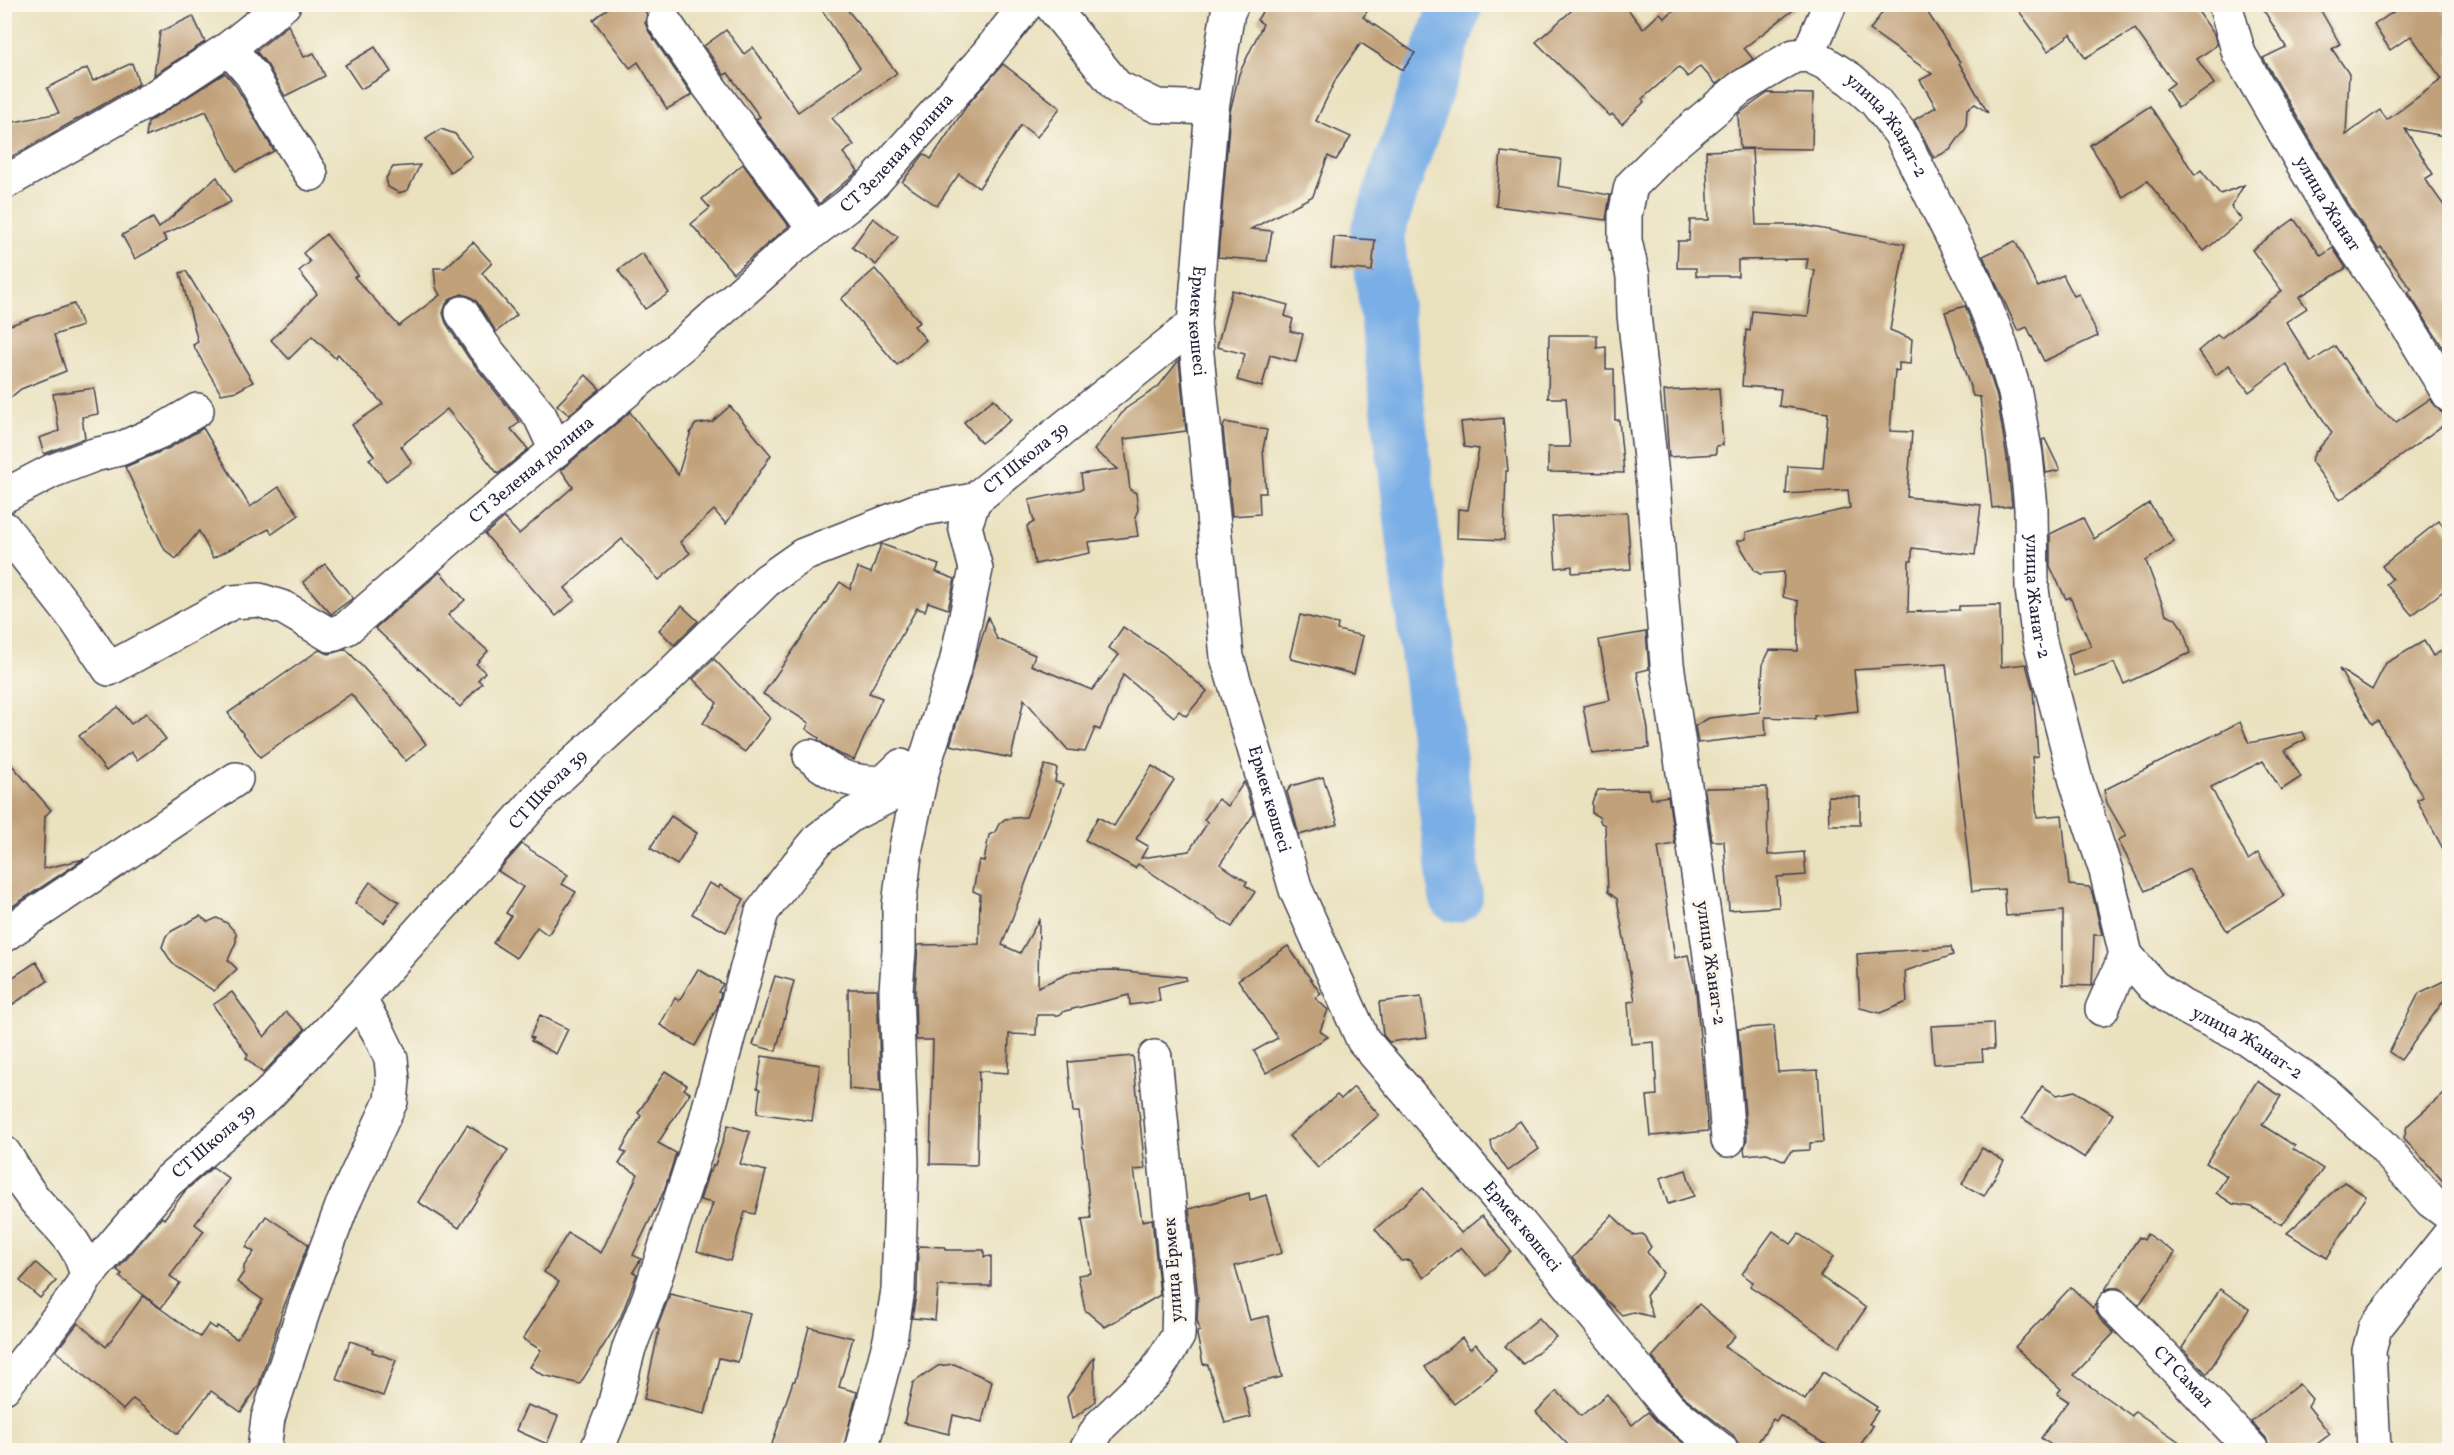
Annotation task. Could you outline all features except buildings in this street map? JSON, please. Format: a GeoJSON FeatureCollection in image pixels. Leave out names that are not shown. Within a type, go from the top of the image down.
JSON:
{"type":"FeatureCollection","features":[{"type":"Feature","properties":{"kind":"street"},"geometry":{"type":"LineString","coordinates":[[4,183],[156,96],[229,48],[284,4]]}},
{"type":"Feature","properties":{"kind":"street","name":"СТ Зеленая долина"},"geometry":{"type":"LineString","coordinates":[[4,528],[76,620],[109,669],[233,602],[259,600],[284,608],[330,635],[347,628],[448,540],[690,338],[790,249],[874,182],[981,62],[1027,4]]}},
{"type":"Feature","properties":{"kind":"street"},"geometry":{"type":"LineString","coordinates":[[1050,4],[1117,87],[1157,106],[1212,108]]}},
{"type":"Feature","properties":{"kind":"street","name":"Ермек көшесі"},"geometry":{"type":"LineString","coordinates":[[1232,4],[1227,12],[1212,108],[1194,324],[1227,657],[1296,890],[1364,1040],[1521,1225],[1669,1408],[1721,1450]]}},
{"type":"Feature","properties":{"kind":"street"},"geometry":{"type":"LineString","coordinates":[[1808,55],[1830,4]]}},
{"type":"Feature","properties":{"kind":"street","name":"улица Жанат"},"geometry":{"type":"LineString","coordinates":[[2224,4],[2240,54],[2249,71],[2332,214],[2402,317],[2450,396]]}},
{"type":"Feature","properties":{"kind":"street"},"geometry":{"type":"LineString","coordinates":[[664,21],[705,81],[815,230]]}},
{"type":"Feature","properties":{"kind":"street"},"geometry":{"type":"LineString","coordinates":[[229,48],[252,75],[276,119],[311,174]]}},
{"type":"Feature","properties":{"kind":"street","name":"улица Жанат-2"},"geometry":{"type":"LineString","coordinates":[[1728,1140],[1720,1034],[1667,664],[1653,485],[1634,315],[1633,276],[1625,241],[1625,215],[1631,186],[1671,146],[1740,88],[1794,56],[1808,55],[1850,79],[1875,101],[1900,133],[1978,288],[2000,343],[2015,393],[2026,455],[2031,508],[2032,589],[2038,634],[2076,781],[2106,871],[2126,954],[2153,986],[2182,1006],[2249,1040],[2324,1092],[2380,1144],[2431,1201],[2450,1215]]}},
{"type":"Feature","properties":{"kind":"street"},"geometry":{"type":"LineString","coordinates":[[462,313],[484,347],[540,416],[556,450]]}},
{"type":"Feature","properties":{"kind":"street","name":"СТ Школа 39"},"geometry":{"type":"LineString","coordinates":[[4,1387],[76,1295],[87,1276],[167,1182],[268,1095],[359,999],[549,786],[666,679],[766,581],[803,555],[918,510],[974,500],[1194,324]]}},
{"type":"Feature","properties":{"kind":"street"},"geometry":{"type":"LineString","coordinates":[[4,496],[52,471],[94,455],[120,449],[160,431],[196,410]]}},
{"type":"Feature","properties":{"kind":"street"},"geometry":{"type":"LineString","coordinates":[[861,1450],[890,1340],[898,1290],[902,1162],[896,990],[899,906],[906,847],[922,772],[956,663],[976,569],[965,526],[974,500]]}},
{"type":"Feature","properties":{"kind":"street"},"geometry":{"type":"LineString","coordinates":[[810,756],[822,766],[852,782],[883,783],[933,740]]}},
{"type":"Feature","properties":{"kind":"street"},"geometry":{"type":"LineString","coordinates":[[597,1450],[613,1410],[629,1348],[653,1287],[704,1130],[762,912],[820,838],[851,815],[897,792],[922,772]]}},
{"type":"Feature","properties":{"kind":"street"},"geometry":{"type":"LineString","coordinates":[[4,935],[57,898],[140,846],[237,778]]}},
{"type":"Feature","properties":{"kind":"street"},"geometry":{"type":"LineString","coordinates":[[2102,1009],[2126,954]]}},
{"type":"Feature","properties":{"kind":"street"},"geometry":{"type":"LineString","coordinates":[[264,1450],[268,1418],[307,1300],[342,1206],[391,1101],[393,1081],[391,1058],[359,999]]}},
{"type":"Feature","properties":{"kind":"street","name":"улица Ермек"},"geometry":{"type":"LineString","coordinates":[[1086,1450],[1100,1426],[1155,1373],[1178,1336],[1179,1301],[1155,1057]]}},
{"type":"Feature","properties":{"kind":"street"},"geometry":{"type":"LineString","coordinates":[[4,1153],[34,1199],[73,1239],[83,1258],[87,1276]]}},
{"type":"Feature","properties":{"kind":"street"},"geometry":{"type":"LineString","coordinates":[[2374,1450],[2369,1351],[2375,1329],[2450,1234]]}},
{"type":"Feature","properties":{"kind":"street","name":"СТ Самал"},"geometry":{"type":"LineString","coordinates":[[2114,1306],[2252,1450]]}},
{"type":"Feature","properties":{"kind":"waterway"},"geometry":{"type":"LineString","coordinates":[[1456,4],[1377,233],[1456,896]]}}]}
